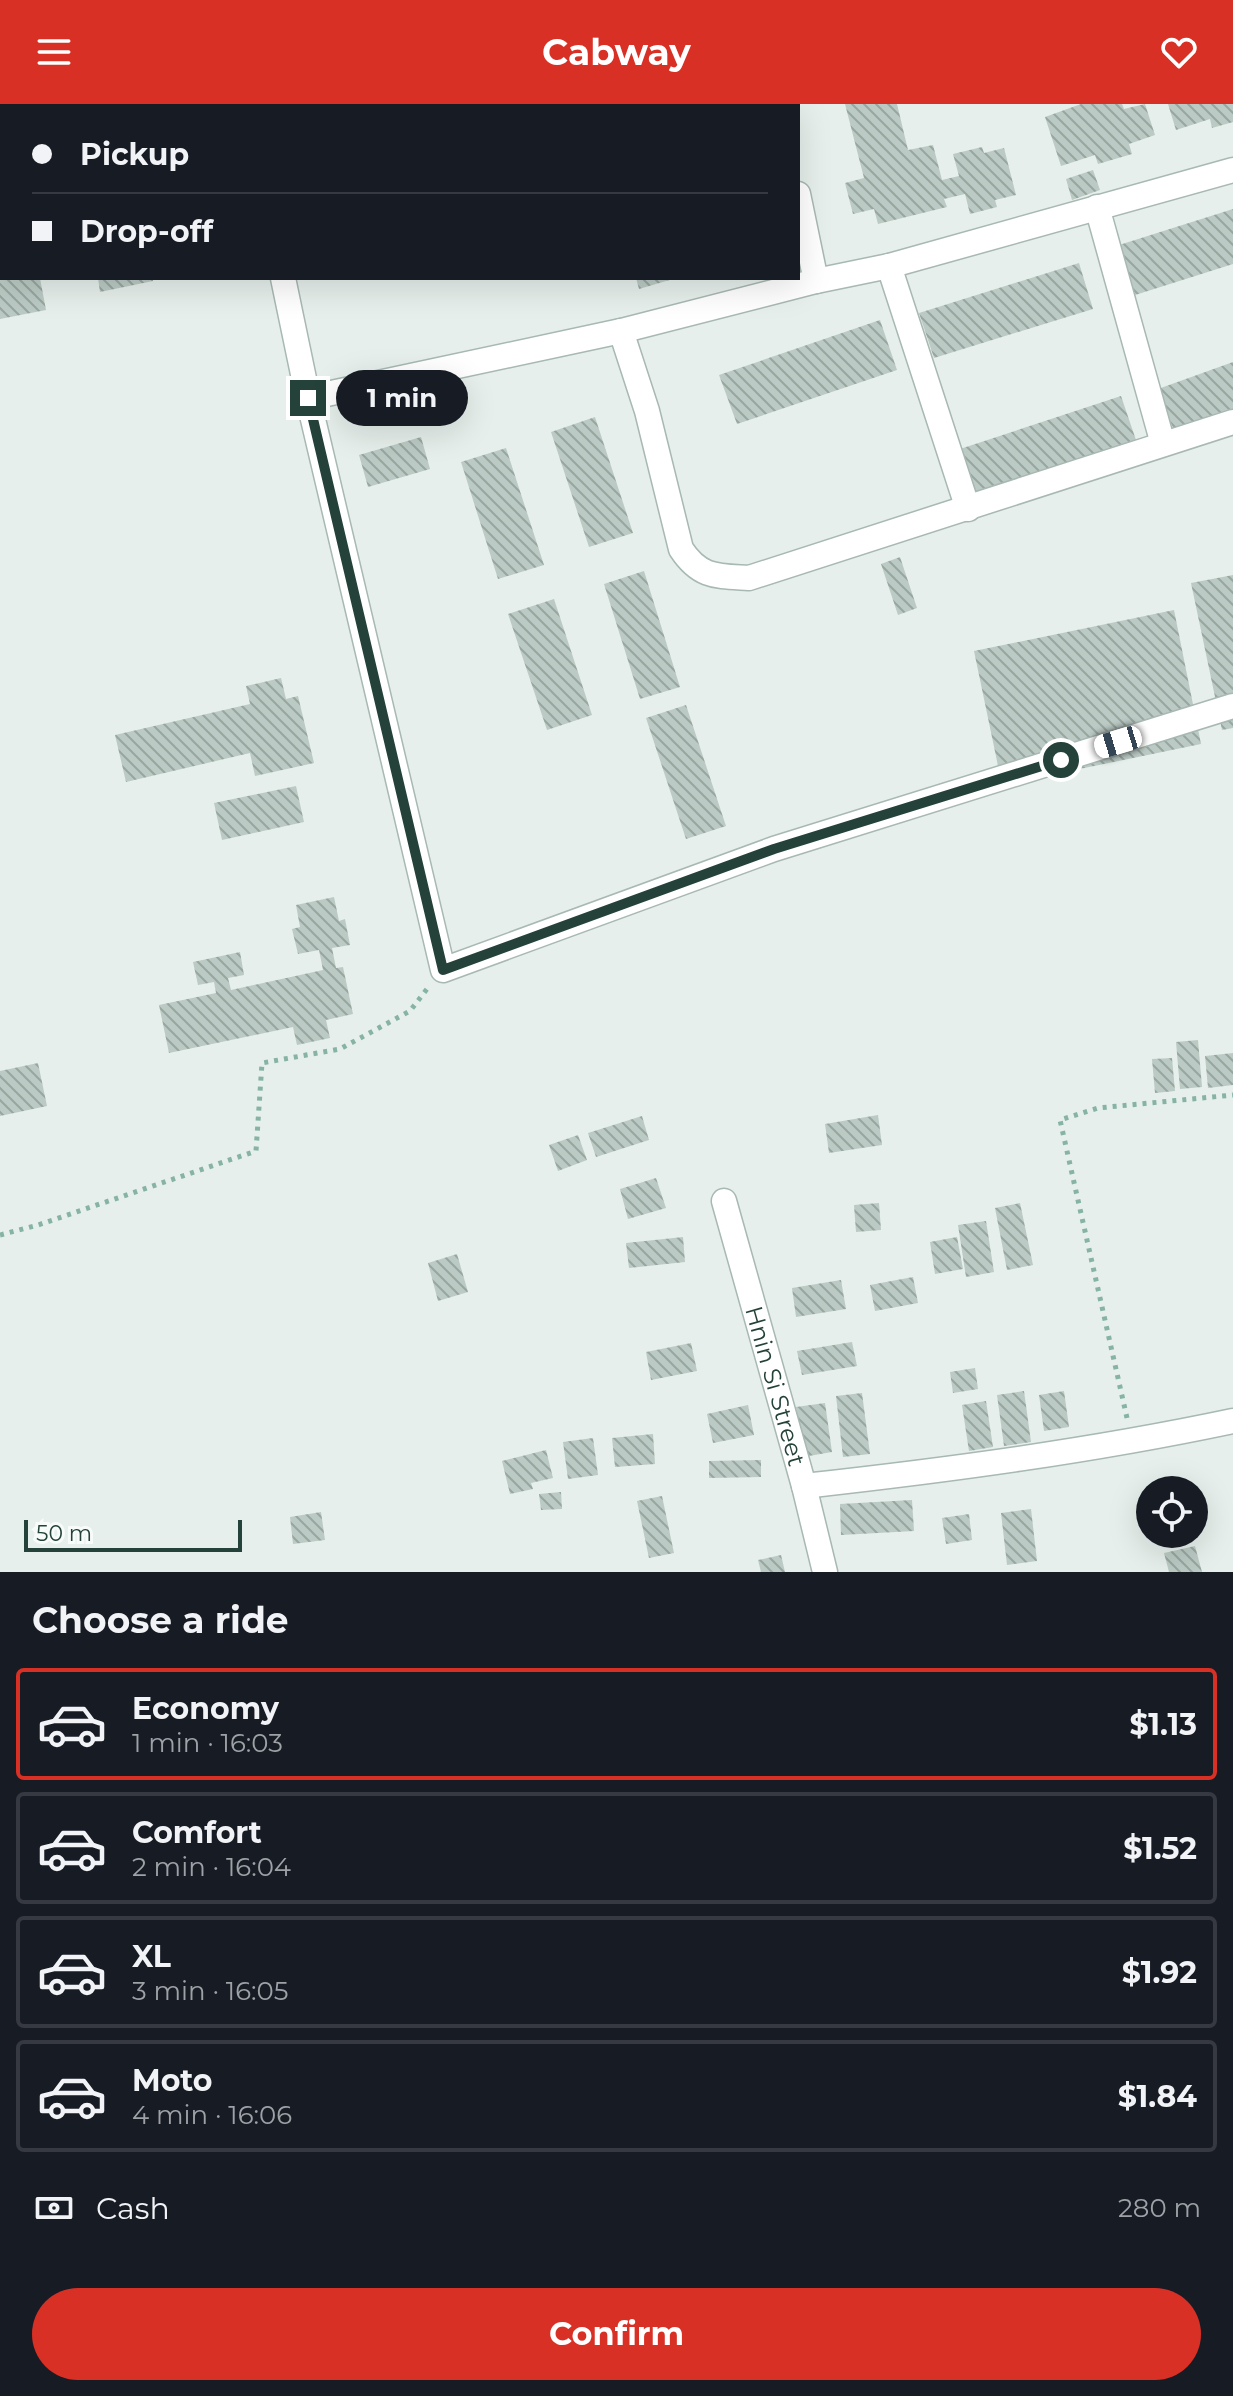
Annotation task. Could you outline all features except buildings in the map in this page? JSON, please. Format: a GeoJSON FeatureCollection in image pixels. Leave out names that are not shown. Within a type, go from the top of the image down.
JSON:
{"type":"FeatureCollection","features":[{"type":"Feature","properties":{"kind":"street"},"geometry":{"type":"LineString","coordinates":[[308,398],[621,331],[816,281],[889,266],[1233,170]]}},
{"type":"Feature","properties":{"kind":"street"},"geometry":{"type":"LineString","coordinates":[[800,204],[816,281]]}},
{"type":"Feature","properties":{"kind":"street"},"geometry":{"type":"LineString","coordinates":[[1097,207],[1163,444]]}},
{"type":"Feature","properties":{"kind":"street"},"geometry":{"type":"LineString","coordinates":[[889,266],[968,509]]}},
{"type":"Feature","properties":{"kind":"street"},"geometry":{"type":"LineString","coordinates":[[283,280],[308,398],[443,970],[774,849],[1233,706]]}},
{"type":"Feature","properties":{"kind":"street"},"geometry":{"type":"LineString","coordinates":[[621,331],[647,411],[681,549],[691,564],[711,576],[749,578],[1233,422]]}},
{"type":"Feature","properties":{"kind":"street","name":"Hnin Si Street"},"geometry":{"type":"LineString","coordinates":[[724,1201],[825,1572]]}},
{"type":"Feature","properties":{"kind":"street"},"geometry":{"type":"LineString","coordinates":[[804,1486],[939,1471],[1133,1442],[1233,1421]]}},
{"type":"Feature","properties":{"kind":"path"},"geometry":{"type":"LineString","coordinates":[[0,1235],[256,1151],[262,1063],[340,1049],[410,1011],[443,970]]}},
{"type":"Feature","properties":{"kind":"path"},"geometry":{"type":"LineString","coordinates":[[1133,1442],[1060,1120],[1098,1108],[1233,1095]]}},
{"type":"Feature","properties":{"kind":"route"},"geometry":{"type":"LineString","coordinates":[[308,398],[443,970],[774,849],[1061,760]]}}]}
